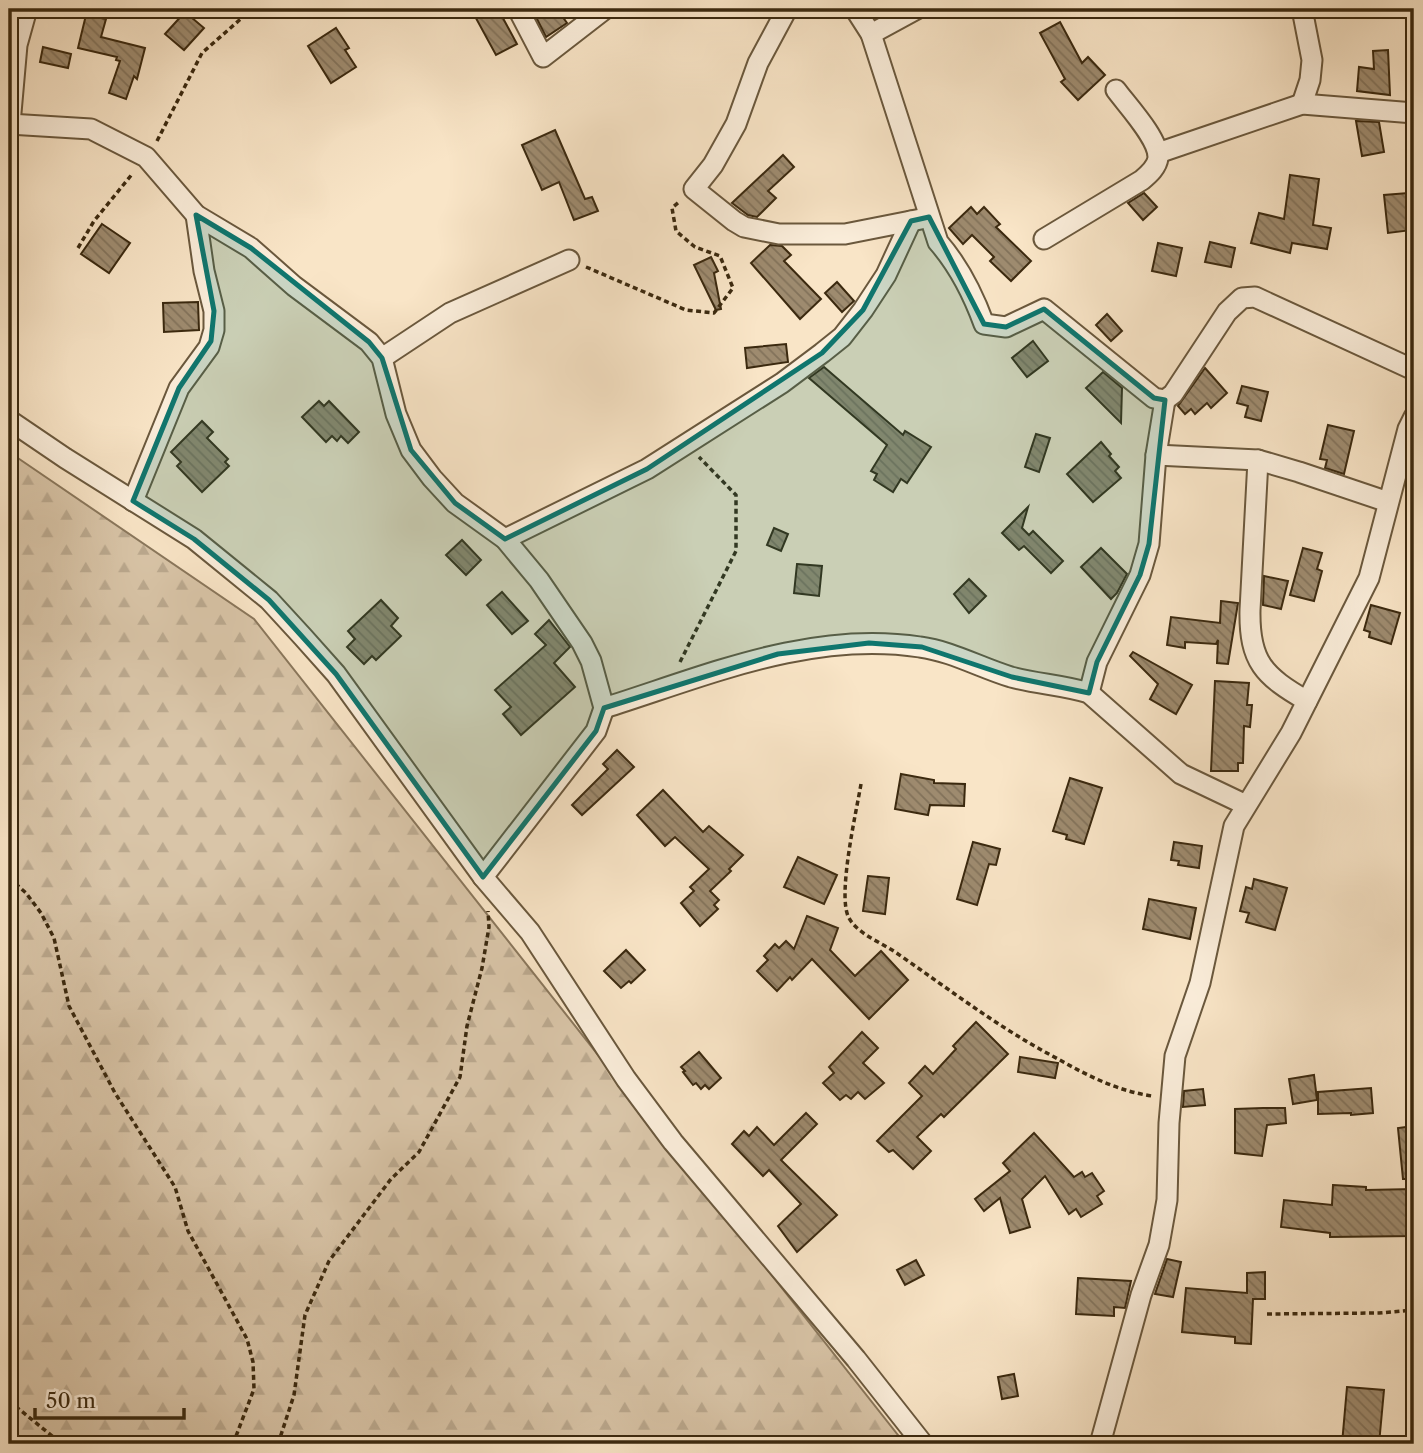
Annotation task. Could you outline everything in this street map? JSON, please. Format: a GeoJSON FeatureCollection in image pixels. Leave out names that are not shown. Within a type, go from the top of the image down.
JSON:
{"type":"FeatureCollection","features":[{"type":"Feature","properties":{"kind":"street"},"geometry":{"type":"LineString","coordinates":[[27,9],[17,45],[9,124],[91,129],[146,157],[196,215],[251,248],[294,286],[369,342],[382,358],[396,414],[411,450],[432,478],[456,503],[505,539],[539,580],[582,643],[591,662],[604,708],[596,731],[484,877]]}},
{"type":"Feature","properties":{"kind":"street"},"geometry":{"type":"LineString","coordinates":[[518,9],[543,57],[605,9]]}},
{"type":"Feature","properties":{"kind":"street"},"geometry":{"type":"LineString","coordinates":[[786,9],[758,63],[736,124],[713,165],[694,189],[744,227],[779,234],[845,234],[920,219]]}},
{"type":"Feature","properties":{"kind":"street"},"geometry":{"type":"LineString","coordinates":[[856,9],[871,34],[920,219],[952,258],[974,297],[984,324],[1006,327],[1044,309],[1154,398],[1165,400]]}},
{"type":"Feature","properties":{"kind":"street"},"geometry":{"type":"LineString","coordinates":[[871,34],[917,9]]}},
{"type":"Feature","properties":{"kind":"street"},"geometry":{"type":"LineString","coordinates":[[1302,9],[1312,60],[1310,80],[1302,104]]}},
{"type":"Feature","properties":{"kind":"street"},"geometry":{"type":"LineString","coordinates":[[1044,239],[1142,180],[1153,170],[1158,160],[1158,153],[1147,132],[1116,90]]}},
{"type":"Feature","properties":{"kind":"street"},"geometry":{"type":"LineString","coordinates":[[1158,153],[1302,104],[1414,113]]}},
{"type":"Feature","properties":{"kind":"street"},"geometry":{"type":"LineString","coordinates":[[133,501],[179,388],[209,347],[214,330],[214,311],[204,271],[196,215]]}},
{"type":"Feature","properties":{"kind":"street"},"geometry":{"type":"LineString","coordinates":[[505,539],[647,468],[782,383],[842,337],[863,310],[920,219]]}},
{"type":"Feature","properties":{"kind":"street"},"geometry":{"type":"LineString","coordinates":[[382,358],[450,313],[569,260]]}},
{"type":"Feature","properties":{"kind":"street"},"geometry":{"type":"LineString","coordinates":[[1089,693],[1097,662],[1140,575],[1149,544],[1156,455],[1165,400],[1173,394],[1227,312],[1242,298],[1255,297],[1414,370]]}},
{"type":"Feature","properties":{"kind":"street"},"geometry":{"type":"LineString","coordinates":[[1100,1444],[1141,1294],[1158,1245],[1167,1200],[1175,1056],[1200,983],[1234,826],[1291,733],[1369,578],[1408,429],[1414,417]]}},
{"type":"Feature","properties":{"kind":"street"},"geometry":{"type":"LineString","coordinates":[[9,420],[194,538],[269,600],[303,637],[336,674],[484,877],[530,932],[626,1079],[673,1142],[856,1359],[923,1444]]}},
{"type":"Feature","properties":{"kind":"street"},"geometry":{"type":"LineString","coordinates":[[1156,455],[1258,460],[1388,502]]}},
{"type":"Feature","properties":{"kind":"street"},"geometry":{"type":"LineString","coordinates":[[1258,460],[1249,629],[1254,654],[1270,677],[1307,701]]}},
{"type":"Feature","properties":{"kind":"street"},"geometry":{"type":"LineString","coordinates":[[604,708],[778,654],[869,642],[922,647],[1012,677],[1071,687],[1089,693],[1181,774],[1246,805]]}},
{"type":"Feature","properties":{"kind":"path"},"geometry":{"type":"LineString","coordinates":[[79,248],[94,221],[164,132],[202,53],[252,9]]}},
{"type":"Feature","properties":{"kind":"path"},"geometry":{"type":"LineString","coordinates":[[569,260],[686,310],[714,313],[733,288],[720,256],[695,247],[676,231],[672,208],[694,189]]}},
{"type":"Feature","properties":{"kind":"path"},"geometry":{"type":"LineString","coordinates":[[667,689],[736,551],[736,495],[686,444]]}},
{"type":"Feature","properties":{"kind":"path"},"geometry":{"type":"LineString","coordinates":[[861,784],[846,887],[847,914],[854,927],[898,954],[966,1004],[1083,1073],[1128,1092],[1171,1099]]}},
{"type":"Feature","properties":{"kind":"path"},"geometry":{"type":"LineString","coordinates":[[278,1444],[294,1395],[305,1315],[329,1261],[391,1179],[419,1152],[460,1077],[467,1026],[489,927],[484,877]]}},
{"type":"Feature","properties":{"kind":"path"},"geometry":{"type":"LineString","coordinates":[[9,878],[26,893],[41,913],[54,938],[69,1006],[116,1093],[175,1187],[188,1231],[247,1339],[253,1363],[254,1389],[233,1444]]}},
{"type":"Feature","properties":{"kind":"path"},"geometry":{"type":"LineString","coordinates":[[1267,1314],[1414,1310]]}},
{"type":"Feature","properties":{"kind":"path"},"geometry":{"type":"LineString","coordinates":[[9,1401],[62,1444]]}},
{"type":"Feature","properties":{"kind":"highlighted area"},"geometry":{"type":"Polygon","coordinates":[[[196,215],[251,248],[369,342],[382,358],[411,450],[455,503],[505,539],[647,469],[822,353],[863,310],[911,221],[929,217],[984,324],[1006,327],[1044,309],[1154,398],[1165,400],[1149,544],[1140,575],[1097,662],[1089,693],[1012,677],[922,647],[869,643],[778,654],[604,708],[596,731],[483,877],[336,674],[269,600],[194,539],[133,501],[179,388],[211,341],[214,311],[196,215]]]}},
{"type":"Feature","properties":{"kind":"green space"},"geometry":{"type":"Polygon","coordinates":[[[9,452],[254,619],[905,1444],[9,1444],[9,452]]]}},
{"type":"Feature","properties":{"kind":"building"},"geometry":{"type":"Polygon","coordinates":[[[471,9],[498,9],[517,44],[496,55],[471,9]]]}},
{"type":"Feature","properties":{"kind":"building"},"geometry":{"type":"Polygon","coordinates":[[[548,9],[557,9],[567,23],[546,37],[536,17],[548,9]]]}},
{"type":"Feature","properties":{"kind":"building"},"geometry":{"type":"Polygon","coordinates":[[[185,12],[204,28],[184,50],[165,34],[185,12]]]}},
{"type":"Feature","properties":{"kind":"building"},"geometry":{"type":"Polygon","coordinates":[[[86,15],[106,19],[101,37],[145,48],[137,79],[134,76],[126,99],[109,93],[120,61],[116,60],[117,57],[78,48],[86,15]]]}},
{"type":"Feature","properties":{"kind":"building"},"geometry":{"type":"Polygon","coordinates":[[[1060,22],[1082,63],[1088,57],[1105,75],[1078,100],[1061,82],[1065,79],[1040,33],[1060,22]]]}},
{"type":"Feature","properties":{"kind":"building"},"geometry":{"type":"Polygon","coordinates":[[[336,28],[349,48],[345,50],[356,67],[331,83],[308,46],[336,28]]]}},
{"type":"Feature","properties":{"kind":"building"},"geometry":{"type":"Polygon","coordinates":[[[43,47],[71,54],[68,68],[40,62],[43,47]]]}},
{"type":"Feature","properties":{"kind":"building"},"geometry":{"type":"Polygon","coordinates":[[[1388,50],[1390,95],[1357,91],[1359,67],[1374,69],[1373,51],[1388,50]]]}},
{"type":"Feature","properties":{"kind":"building"},"geometry":{"type":"Polygon","coordinates":[[[1356,121],[1379,122],[1384,152],[1362,156],[1356,121]]]}},
{"type":"Feature","properties":{"kind":"building"},"geometry":{"type":"Polygon","coordinates":[[[555,130],[585,199],[592,197],[598,211],[574,220],[559,182],[542,190],[522,145],[555,130]]]}},
{"type":"Feature","properties":{"kind":"building"},"geometry":{"type":"Polygon","coordinates":[[[783,155],[794,167],[768,191],[776,198],[757,217],[748,215],[732,203],[783,155]]]}},
{"type":"Feature","properties":{"kind":"building"},"geometry":{"type":"Polygon","coordinates":[[[1290,175],[1319,179],[1313,225],[1331,228],[1327,249],[1292,243],[1290,253],[1251,243],[1259,213],[1284,219],[1290,175]]]}},
{"type":"Feature","properties":{"kind":"building"},"geometry":{"type":"Polygon","coordinates":[[[1144,193],[1157,207],[1143,220],[1128,203],[1144,193]]]}},
{"type":"Feature","properties":{"kind":"building"},"geometry":{"type":"Polygon","coordinates":[[[1408,193],[1412,230],[1388,233],[1384,195],[1408,193]]]}},
{"type":"Feature","properties":{"kind":"building"},"geometry":{"type":"Polygon","coordinates":[[[971,207],[977,214],[984,207],[1000,224],[996,227],[1031,261],[1011,281],[990,261],[994,257],[972,235],[963,244],[949,228],[971,207]]]}},
{"type":"Feature","properties":{"kind":"building"},"geometry":{"type":"Polygon","coordinates":[[[102,224],[130,243],[109,273],[81,254],[102,224]]]}},
{"type":"Feature","properties":{"kind":"building"},"geometry":{"type":"Polygon","coordinates":[[[1210,242],[1235,248],[1231,267],[1205,262],[1210,242]]]}},
{"type":"Feature","properties":{"kind":"building"},"geometry":{"type":"Polygon","coordinates":[[[1158,243],[1182,248],[1176,276],[1152,271],[1158,243]]]}},
{"type":"Feature","properties":{"kind":"building"},"geometry":{"type":"Polygon","coordinates":[[[770,245],[782,246],[791,255],[784,261],[821,299],[800,319],[751,263],[770,245]]]}},
{"type":"Feature","properties":{"kind":"building"},"geometry":{"type":"Polygon","coordinates":[[[711,257],[718,271],[714,273],[721,309],[716,310],[694,265],[711,257]]]}},
{"type":"Feature","properties":{"kind":"building"},"geometry":{"type":"Polygon","coordinates":[[[837,282],[854,301],[842,312],[825,293],[837,282]]]}},
{"type":"Feature","properties":{"kind":"building"},"geometry":{"type":"Polygon","coordinates":[[[198,302],[199,330],[164,332],[163,303],[198,302]]]}},
{"type":"Feature","properties":{"kind":"building"},"geometry":{"type":"Polygon","coordinates":[[[1107,314],[1122,331],[1111,341],[1096,325],[1107,314]]]}},
{"type":"Feature","properties":{"kind":"building"},"geometry":{"type":"Polygon","coordinates":[[[1033,341],[1048,361],[1027,377],[1012,358],[1033,341]]]}},
{"type":"Feature","properties":{"kind":"building"},"geometry":{"type":"Polygon","coordinates":[[[786,344],[788,362],[747,368],[745,348],[786,344]]]}},
{"type":"Feature","properties":{"kind":"building"},"geometry":{"type":"Polygon","coordinates":[[[824,367],[903,435],[905,431],[931,447],[907,483],[901,479],[893,492],[874,480],[877,474],[871,471],[887,445],[809,378],[824,367]]]}},
{"type":"Feature","properties":{"kind":"building"},"geometry":{"type":"Polygon","coordinates":[[[1205,368],[1227,393],[1211,408],[1207,403],[1195,414],[1191,409],[1185,414],[1178,406],[1205,368]]]}},
{"type":"Feature","properties":{"kind":"building"},"geometry":{"type":"Polygon","coordinates":[[[1103,372],[1122,388],[1121,423],[1086,388],[1103,372]]]}},
{"type":"Feature","properties":{"kind":"building"},"geometry":{"type":"Polygon","coordinates":[[[1242,386],[1268,392],[1261,421],[1245,417],[1248,406],[1237,403],[1242,386]]]}},
{"type":"Feature","properties":{"kind":"building"},"geometry":{"type":"Polygon","coordinates":[[[319,401],[324,406],[329,401],[359,432],[348,443],[341,436],[337,441],[332,436],[326,442],[302,417],[319,401]]]}},
{"type":"Feature","properties":{"kind":"building"},"geometry":{"type":"Polygon","coordinates":[[[202,421],[213,432],[207,438],[228,459],[225,462],[229,466],[202,492],[177,466],[181,462],[171,452],[202,421]]]}},
{"type":"Feature","properties":{"kind":"building"},"geometry":{"type":"Polygon","coordinates":[[[1328,425],[1354,431],[1344,474],[1325,468],[1327,460],[1320,459],[1328,425]]]}},
{"type":"Feature","properties":{"kind":"building"},"geometry":{"type":"Polygon","coordinates":[[[1036,434],[1050,438],[1039,472],[1025,467],[1036,434]]]}},
{"type":"Feature","properties":{"kind":"building"},"geometry":{"type":"Polygon","coordinates":[[[1101,442],[1119,467],[1115,471],[1121,478],[1093,502],[1067,474],[1101,442]]]}},
{"type":"Feature","properties":{"kind":"building"},"geometry":{"type":"Polygon","coordinates":[[[1028,507],[1022,528],[1029,535],[1033,531],[1063,561],[1051,573],[1024,546],[1019,550],[1002,533],[1028,507]]]}},
{"type":"Feature","properties":{"kind":"building"},"geometry":{"type":"Polygon","coordinates":[[[774,528],[788,534],[781,551],[767,545],[774,528]]]}},
{"type":"Feature","properties":{"kind":"building"},"geometry":{"type":"Polygon","coordinates":[[[462,540],[481,560],[466,575],[446,555],[462,540]]]}},
{"type":"Feature","properties":{"kind":"building"},"geometry":{"type":"Polygon","coordinates":[[[1101,548],[1127,574],[1111,599],[1081,567],[1101,548]]]}},
{"type":"Feature","properties":{"kind":"building"},"geometry":{"type":"Polygon","coordinates":[[[1303,548],[1322,553],[1317,569],[1322,571],[1314,601],[1290,595],[1303,548]]]}},
{"type":"Feature","properties":{"kind":"building"},"geometry":{"type":"Polygon","coordinates":[[[797,564],[822,566],[819,596],[794,593],[797,564]]]}},
{"type":"Feature","properties":{"kind":"building"},"geometry":{"type":"Polygon","coordinates":[[[1264,576],[1288,581],[1281,609],[1263,605],[1264,576]]]}},
{"type":"Feature","properties":{"kind":"building"},"geometry":{"type":"Polygon","coordinates":[[[969,579],[986,596],[969,613],[954,594],[969,579]]]}},
{"type":"Feature","properties":{"kind":"building"},"geometry":{"type":"Polygon","coordinates":[[[502,592],[528,621],[512,634],[487,605],[502,592]]]}},
{"type":"Feature","properties":{"kind":"building"},"geometry":{"type":"Polygon","coordinates":[[[381,600],[398,618],[391,626],[401,636],[376,660],[372,656],[364,664],[347,647],[355,639],[348,631],[381,600]]]}},
{"type":"Feature","properties":{"kind":"building"},"geometry":{"type":"Polygon","coordinates":[[[1221,601],[1238,603],[1228,664],[1217,663],[1218,640],[1216,644],[1185,642],[1185,648],[1167,645],[1171,617],[1220,623],[1221,601]]]}},
{"type":"Feature","properties":{"kind":"building"},"geometry":{"type":"Polygon","coordinates":[[[1371,605],[1400,613],[1391,644],[1369,637],[1370,632],[1364,630],[1371,605]]]}},
{"type":"Feature","properties":{"kind":"building"},"geometry":{"type":"Polygon","coordinates":[[[549,620],[570,647],[554,663],[575,687],[521,735],[503,714],[511,707],[495,690],[546,645],[535,634],[549,620]]]}},
{"type":"Feature","properties":{"kind":"building"},"geometry":{"type":"Polygon","coordinates":[[[1133,652],[1192,685],[1176,714],[1150,699],[1158,684],[1130,656],[1133,652]]]}},
{"type":"Feature","properties":{"kind":"building"},"geometry":{"type":"Polygon","coordinates":[[[1215,681],[1249,683],[1247,705],[1252,705],[1250,727],[1244,726],[1243,763],[1238,763],[1238,771],[1211,771],[1215,681]]]}},
{"type":"Feature","properties":{"kind":"building"},"geometry":{"type":"Polygon","coordinates":[[[617,750],[634,767],[582,815],[572,805],[608,769],[603,764],[617,750]]]}},
{"type":"Feature","properties":{"kind":"building"},"geometry":{"type":"Polygon","coordinates":[[[901,774],[934,780],[934,783],[965,784],[964,806],[930,805],[928,815],[895,809],[901,774]]]}},
{"type":"Feature","properties":{"kind":"building"},"geometry":{"type":"Polygon","coordinates":[[[1070,778],[1102,788],[1084,844],[1066,839],[1067,835],[1053,831],[1070,778]]]}},
{"type":"Feature","properties":{"kind":"building"},"geometry":{"type":"Polygon","coordinates":[[[663,790],[703,832],[709,826],[743,855],[710,891],[719,900],[714,905],[718,909],[700,926],[681,903],[694,891],[690,887],[709,869],[675,837],[665,846],[637,815],[663,790]]]}},
{"type":"Feature","properties":{"kind":"building"},"geometry":{"type":"Polygon","coordinates":[[[973,842],[1000,849],[996,865],[989,864],[977,905],[957,899],[973,842]]]}},
{"type":"Feature","properties":{"kind":"building"},"geometry":{"type":"Polygon","coordinates":[[[1174,842],[1202,846],[1199,868],[1178,865],[1179,861],[1171,860],[1174,842]]]}},
{"type":"Feature","properties":{"kind":"building"},"geometry":{"type":"Polygon","coordinates":[[[798,857],[837,875],[824,904],[784,887],[798,857]]]}},
{"type":"Feature","properties":{"kind":"building"},"geometry":{"type":"Polygon","coordinates":[[[868,876],[889,878],[885,914],[863,911],[868,876]]]}},
{"type":"Feature","properties":{"kind":"building"},"geometry":{"type":"Polygon","coordinates":[[[1254,879],[1287,888],[1275,930],[1246,922],[1249,913],[1240,911],[1246,887],[1252,889],[1254,879]]]}},
{"type":"Feature","properties":{"kind":"building"},"geometry":{"type":"Polygon","coordinates":[[[1149,899],[1196,908],[1190,939],[1143,929],[1149,899]]]}},
{"type":"Feature","properties":{"kind":"building"},"geometry":{"type":"Polygon","coordinates":[[[807,916],[838,928],[830,950],[855,976],[881,951],[908,980],[869,1019],[812,959],[777,991],[757,971],[768,960],[764,956],[775,944],[779,948],[786,941],[794,949],[807,916]]]}},
{"type":"Feature","properties":{"kind":"building"},"geometry":{"type":"Polygon","coordinates":[[[626,950],[645,970],[621,988],[604,971],[626,950]]]}},
{"type":"Feature","properties":{"kind":"building"},"geometry":{"type":"Polygon","coordinates":[[[976,1022],[1008,1054],[944,1117],[941,1114],[917,1137],[931,1151],[913,1169],[893,1150],[889,1152],[877,1141],[922,1096],[909,1083],[925,1066],[933,1074],[956,1049],[953,1046],[976,1022]]]}},
{"type":"Feature","properties":{"kind":"building"},"geometry":{"type":"Polygon","coordinates":[[[862,1032],[878,1048],[863,1063],[884,1083],[865,1099],[858,1092],[851,1099],[846,1095],[840,1100],[823,1083],[834,1073],[829,1067],[862,1032]]]}},
{"type":"Feature","properties":{"kind":"building"},"geometry":{"type":"Polygon","coordinates":[[[699,1052],[721,1078],[709,1089],[705,1085],[701,1089],[696,1083],[693,1085],[681,1067],[699,1052]]]}},
{"type":"Feature","properties":{"kind":"building"},"geometry":{"type":"Polygon","coordinates":[[[1020,1057],[1058,1063],[1055,1078],[1018,1072],[1020,1057]]]}},
{"type":"Feature","properties":{"kind":"building"},"geometry":{"type":"Polygon","coordinates":[[[1314,1075],[1317,1100],[1293,1104],[1289,1079],[1314,1075]]]}},
{"type":"Feature","properties":{"kind":"building"},"geometry":{"type":"Polygon","coordinates":[[[1371,1088],[1373,1113],[1318,1114],[1318,1092],[1371,1088]]]}},
{"type":"Feature","properties":{"kind":"building"},"geometry":{"type":"Polygon","coordinates":[[[1203,1089],[1205,1105],[1183,1107],[1184,1091],[1203,1089]]]}},
{"type":"Feature","properties":{"kind":"building"},"geometry":{"type":"Polygon","coordinates":[[[1285,1108],[1286,1123],[1267,1125],[1262,1156],[1235,1153],[1235,1109],[1285,1108]]]}},
{"type":"Feature","properties":{"kind":"building"},"geometry":{"type":"Polygon","coordinates":[[[806,1113],[817,1124],[781,1160],[837,1215],[797,1252],[778,1226],[801,1204],[769,1170],[763,1176],[732,1144],[744,1131],[749,1136],[757,1127],[774,1145],[806,1113]]]}},
{"type":"Feature","properties":{"kind":"building"},"geometry":{"type":"Polygon","coordinates":[[[1414,1126],[1414,1179],[1403,1179],[1398,1128],[1414,1126]]]}},
{"type":"Feature","properties":{"kind":"building"},"geometry":{"type":"Polygon","coordinates":[[[1034,1133],[1074,1177],[1082,1172],[1085,1177],[1092,1173],[1104,1191],[1097,1196],[1102,1204],[1081,1217],[1076,1209],[1069,1214],[1045,1176],[1022,1199],[1030,1227],[1010,1233],[1000,1198],[984,1211],[975,1199],[1010,1171],[1003,1163],[1034,1133]]]}},
{"type":"Feature","properties":{"kind":"building"},"geometry":{"type":"Polygon","coordinates":[[[1333,1185],[1366,1187],[1366,1190],[1414,1189],[1414,1236],[1330,1237],[1330,1233],[1281,1227],[1284,1200],[1332,1205],[1333,1185]]]}},
{"type":"Feature","properties":{"kind":"building"},"geometry":{"type":"Polygon","coordinates":[[[1167,1259],[1181,1262],[1173,1297],[1155,1294],[1167,1259]]]}},
{"type":"Feature","properties":{"kind":"building"},"geometry":{"type":"Polygon","coordinates":[[[916,1260],[924,1275],[905,1285],[897,1270],[916,1260]]]}},
{"type":"Feature","properties":{"kind":"building"},"geometry":{"type":"Polygon","coordinates":[[[1265,1272],[1265,1299],[1253,1299],[1251,1344],[1235,1343],[1235,1337],[1182,1332],[1186,1288],[1247,1293],[1247,1273],[1265,1272]]]}},
{"type":"Feature","properties":{"kind":"building"},"geometry":{"type":"Polygon","coordinates":[[[1078,1278],[1131,1281],[1125,1308],[1114,1307],[1114,1316],[1076,1314],[1078,1278]]]}},
{"type":"Feature","properties":{"kind":"building"},"geometry":{"type":"Polygon","coordinates":[[[1014,1374],[1018,1396],[1002,1399],[998,1377],[1014,1374]]]}},
{"type":"Feature","properties":{"kind":"building"},"geometry":{"type":"Polygon","coordinates":[[[1347,1387],[1384,1390],[1379,1444],[1342,1444],[1347,1387]]]}}]}
